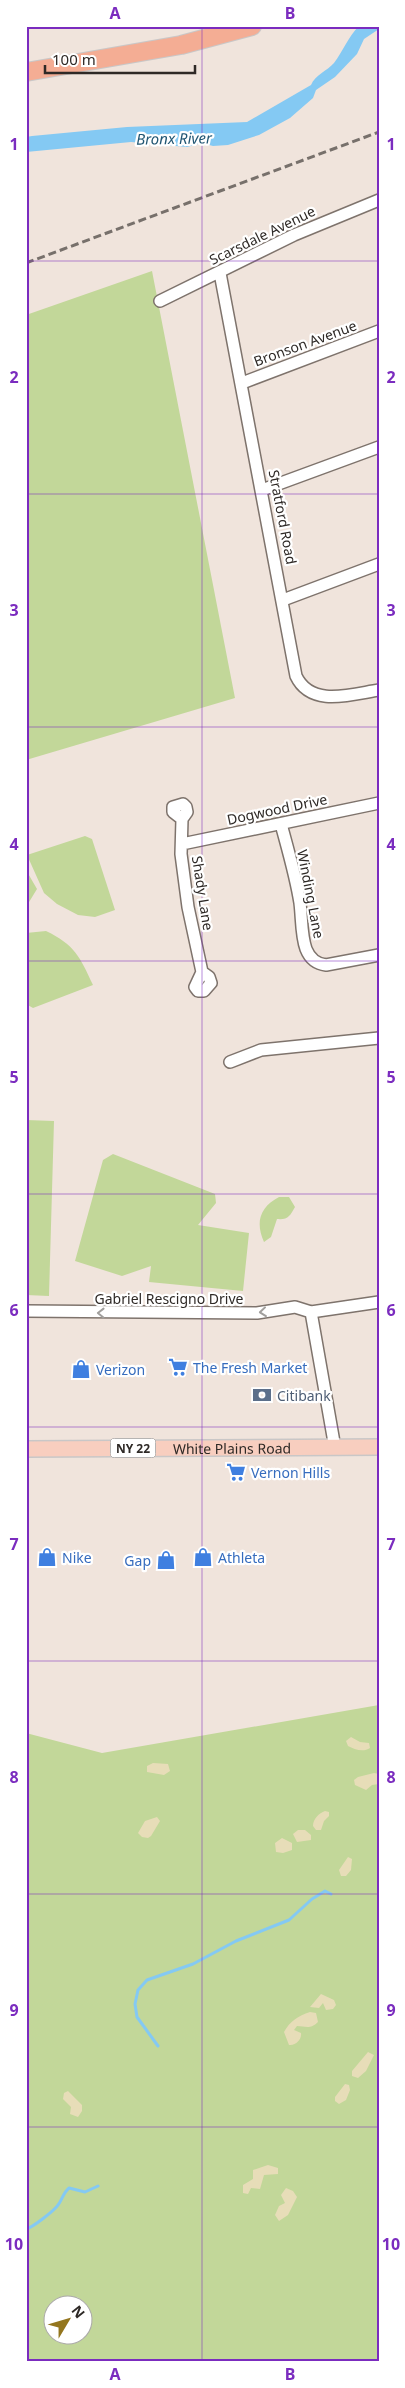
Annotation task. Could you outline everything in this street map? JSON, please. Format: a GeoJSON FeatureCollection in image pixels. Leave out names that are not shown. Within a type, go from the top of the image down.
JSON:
{"type":"FeatureCollection","features":[{"type":"Feature","properties":{"kind":"highway"},"geometry":{"type":"LineString","coordinates":[[26,61],[212,26]]}},
{"type":"Feature","properties":{"kind":"highway"},"geometry":{"type":"LineString","coordinates":[[26,72],[181,45],[252,26]]}},
{"type":"Feature","properties":{"kind":"main road","name":"White Plains Road"},"geometry":{"type":"LineString","coordinates":[[26,1450],[379,1447]]}},
{"type":"Feature","properties":{"kind":"street","name":"Scarsdale Avenue"},"geometry":{"type":"LineString","coordinates":[[160,301],[294,235],[379,200]]}},
{"type":"Feature","properties":{"kind":"street","name":"Stratford Road"},"geometry":{"type":"LineString","coordinates":[[220,273],[296,676],[305,689],[320,696],[330,697],[379,690]]}},
{"type":"Feature","properties":{"kind":"street","name":"Bronson Avenue"},"geometry":{"type":"LineString","coordinates":[[242,382],[379,332]]}},
{"type":"Feature","properties":{"kind":"street"},"geometry":{"type":"LineString","coordinates":[[262,490],[379,447]]}},
{"type":"Feature","properties":{"kind":"street"},"geometry":{"type":"LineString","coordinates":[[283,600],[379,564]]}},
{"type":"Feature","properties":{"kind":"street","name":"Dogwood Drive"},"geometry":{"type":"LineString","coordinates":[[182,844],[379,803]]}},
{"type":"Feature","properties":{"kind":"street","name":"Shady Lane"},"geometry":{"type":"LineString","coordinates":[[182,819],[182,844],[188,907],[202,972]]}},
{"type":"Feature","properties":{"kind":"street","name":"Winding Lane"},"geometry":{"type":"LineString","coordinates":[[281,824],[300,903],[303,937],[307,951],[313,960],[319,964],[326,965],[379,955]]}},
{"type":"Feature","properties":{"kind":"street"},"geometry":{"type":"LineString","coordinates":[[230,1062],[261,1050],[379,1038]]}},
{"type":"Feature","properties":{"kind":"street","name":"Gabriel Rescigno Drive"},"geometry":{"type":"LineString","coordinates":[[26,1311],[257,1313],[295,1307],[310,1312],[379,1302]]}},
{"type":"Feature","properties":{"kind":"street"},"geometry":{"type":"LineString","coordinates":[[310,1312],[335,1448]]}},
{"type":"Feature","properties":{"kind":"green space"},"geometry":{"type":"Polygon","coordinates":[[[152,271],[235,698],[26,760],[26,315],[152,271]]]}},
{"type":"Feature","properties":{"kind":"green space"},"geometry":{"type":"Polygon","coordinates":[[[85,836],[92,839],[115,910],[95,917],[78,915],[57,904],[44,893],[27,855],[85,836]]]}},
{"type":"Feature","properties":{"kind":"green space"},"geometry":{"type":"Polygon","coordinates":[[[26,870],[37,889],[26,907],[26,870]]]}},
{"type":"Feature","properties":{"kind":"green space"},"geometry":{"type":"Polygon","coordinates":[[[46,931],[64,941],[76,953],[93,985],[33,1008],[26,1004],[26,933],[46,931]]]}},
{"type":"Feature","properties":{"kind":"green space"},"geometry":{"type":"Polygon","coordinates":[[[26,1120],[54,1121],[49,1296],[26,1295],[26,1120]]]}},
{"type":"Feature","properties":{"kind":"green space"},"geometry":{"type":"Polygon","coordinates":[[[113,1154],[215,1194],[216,1203],[198,1225],[249,1233],[243,1291],[149,1282],[151,1266],[122,1276],[75,1261],[103,1160],[113,1154]]]}},
{"type":"Feature","properties":{"kind":"green space"},"geometry":{"type":"Polygon","coordinates":[[[279,1197],[289,1197],[295,1207],[288,1217],[277,1219],[271,1237],[264,1242],[260,1228],[261,1216],[267,1205],[279,1197]]]}},
{"type":"Feature","properties":{"kind":"green space"},"geometry":{"type":"Polygon","coordinates":[[[379,1705],[379,2362],[26,2362],[26,1733],[102,1753],[379,1705]]]}},
{"type":"Feature","properties":{"kind":"sand"},"geometry":{"type":"Polygon","coordinates":[[[351,1737],[360,1742],[369,1743],[370,1748],[362,1750],[348,1746],[346,1741],[351,1737]]]}},
{"type":"Feature","properties":{"kind":"sand"},"geometry":{"type":"Polygon","coordinates":[[[153,1763],[168,1764],[170,1771],[164,1775],[147,1772],[147,1766],[153,1763]]]}},
{"type":"Feature","properties":{"kind":"sand"},"geometry":{"type":"Polygon","coordinates":[[[374,1773],[379,1774],[379,1784],[372,1785],[366,1790],[355,1785],[354,1780],[358,1777],[374,1773]]]}},
{"type":"Feature","properties":{"kind":"sand"},"geometry":{"type":"Polygon","coordinates":[[[325,1811],[329,1812],[329,1816],[324,1821],[321,1830],[316,1830],[313,1826],[314,1821],[325,1811]]]}},
{"type":"Feature","properties":{"kind":"sand"},"geometry":{"type":"Polygon","coordinates":[[[157,1817],[160,1821],[151,1836],[148,1838],[142,1837],[138,1833],[145,1821],[157,1817]]]}},
{"type":"Feature","properties":{"kind":"sand"},"geometry":{"type":"Polygon","coordinates":[[[298,1830],[305,1830],[311,1835],[311,1840],[297,1842],[293,1834],[298,1830]]]}},
{"type":"Feature","properties":{"kind":"sand"},"geometry":{"type":"Polygon","coordinates":[[[282,1838],[292,1843],[292,1850],[283,1853],[276,1852],[275,1843],[282,1838]]]}},
{"type":"Feature","properties":{"kind":"sand"},"geometry":{"type":"Polygon","coordinates":[[[348,1857],[352,1859],[351,1870],[346,1876],[341,1876],[339,1870],[348,1857]]]}},
{"type":"Feature","properties":{"kind":"sand"},"geometry":{"type":"Polygon","coordinates":[[[321,1994],[334,2000],[336,2005],[333,2009],[326,2010],[323,2003],[319,2008],[310,2007],[321,1994]]]}},
{"type":"Feature","properties":{"kind":"sand"},"geometry":{"type":"Polygon","coordinates":[[[310,2012],[316,2013],[318,2022],[310,2027],[297,2026],[294,2030],[301,2033],[301,2038],[298,2042],[289,2045],[284,2032],[286,2028],[295,2019],[310,2012]]]}},
{"type":"Feature","properties":{"kind":"sand"},"geometry":{"type":"Polygon","coordinates":[[[368,2052],[374,2055],[366,2071],[358,2078],[352,2076],[352,2071],[368,2052]]]}},
{"type":"Feature","properties":{"kind":"sand"},"geometry":{"type":"Polygon","coordinates":[[[345,2084],[349,2085],[350,2090],[346,2100],[339,2104],[335,2101],[335,2097],[345,2084]]]}},
{"type":"Feature","properties":{"kind":"sand"},"geometry":{"type":"Polygon","coordinates":[[[68,2091],[82,2105],[82,2111],[78,2117],[70,2114],[71,2107],[63,2099],[64,2093],[68,2091]]]}},
{"type":"Feature","properties":{"kind":"sand"},"geometry":{"type":"Polygon","coordinates":[[[268,2165],[278,2168],[278,2174],[264,2175],[260,2189],[251,2188],[248,2194],[243,2193],[243,2185],[253,2179],[253,2170],[268,2165]]]}},
{"type":"Feature","properties":{"kind":"sand"},"geometry":{"type":"Polygon","coordinates":[[[286,2188],[293,2191],[297,2197],[288,2215],[279,2221],[275,2215],[279,2206],[285,2203],[281,2195],[286,2188]]]}},
{"type":"Feature","properties":{"kind":"water","name":"Bronx River"},"geometry":{"type":"Polygon","coordinates":[[[359,26],[379,26],[379,29],[364,39],[357,54],[335,77],[316,90],[313,98],[290,118],[259,135],[228,145],[213,146],[202,143],[187,147],[131,142],[26,152],[26,137],[32,136],[127,127],[247,122],[311,85],[315,78],[334,63],[359,26]]]}},
{"type":"Feature","properties":{"kind":"waterway"},"geometry":{"type":"LineString","coordinates":[[158,2046],[137,2017],[135,2004],[138,1990],[147,1980],[193,1964],[236,1941],[289,1920],[312,1899],[325,1891],[331,1894]]}},
{"type":"Feature","properties":{"kind":"waterway"},"geometry":{"type":"LineString","coordinates":[[26,2229],[53,2211],[69,2188],[85,2192],[98,2186]]}},
{"type":"Feature","properties":{"kind":"railway"},"geometry":{"type":"LineString","coordinates":[[26,263],[379,132]]}},
{"type":"Feature","properties":{"kind":"place","name":"The Fresh Market"},"geometry":{"type":"Point","coordinates":[178,1367]}},
{"type":"Feature","properties":{"kind":"place","name":"Verizon"},"geometry":{"type":"Point","coordinates":[81,1369]}},
{"type":"Feature","properties":{"kind":"place","name":"Citibank"},"geometry":{"type":"Point","coordinates":[262,1395]}},
{"type":"Feature","properties":{"kind":"place","name":"Vernon Hills"},"geometry":{"type":"Point","coordinates":[236,1472]}},
{"type":"Feature","properties":{"kind":"place","name":"Nike"},"geometry":{"type":"Point","coordinates":[47,1557]}},
{"type":"Feature","properties":{"kind":"place","name":"Athleta"},"geometry":{"type":"Point","coordinates":[203,1557]}},
{"type":"Feature","properties":{"kind":"place","name":"Gap"},"geometry":{"type":"Point","coordinates":[166,1560]}}]}
